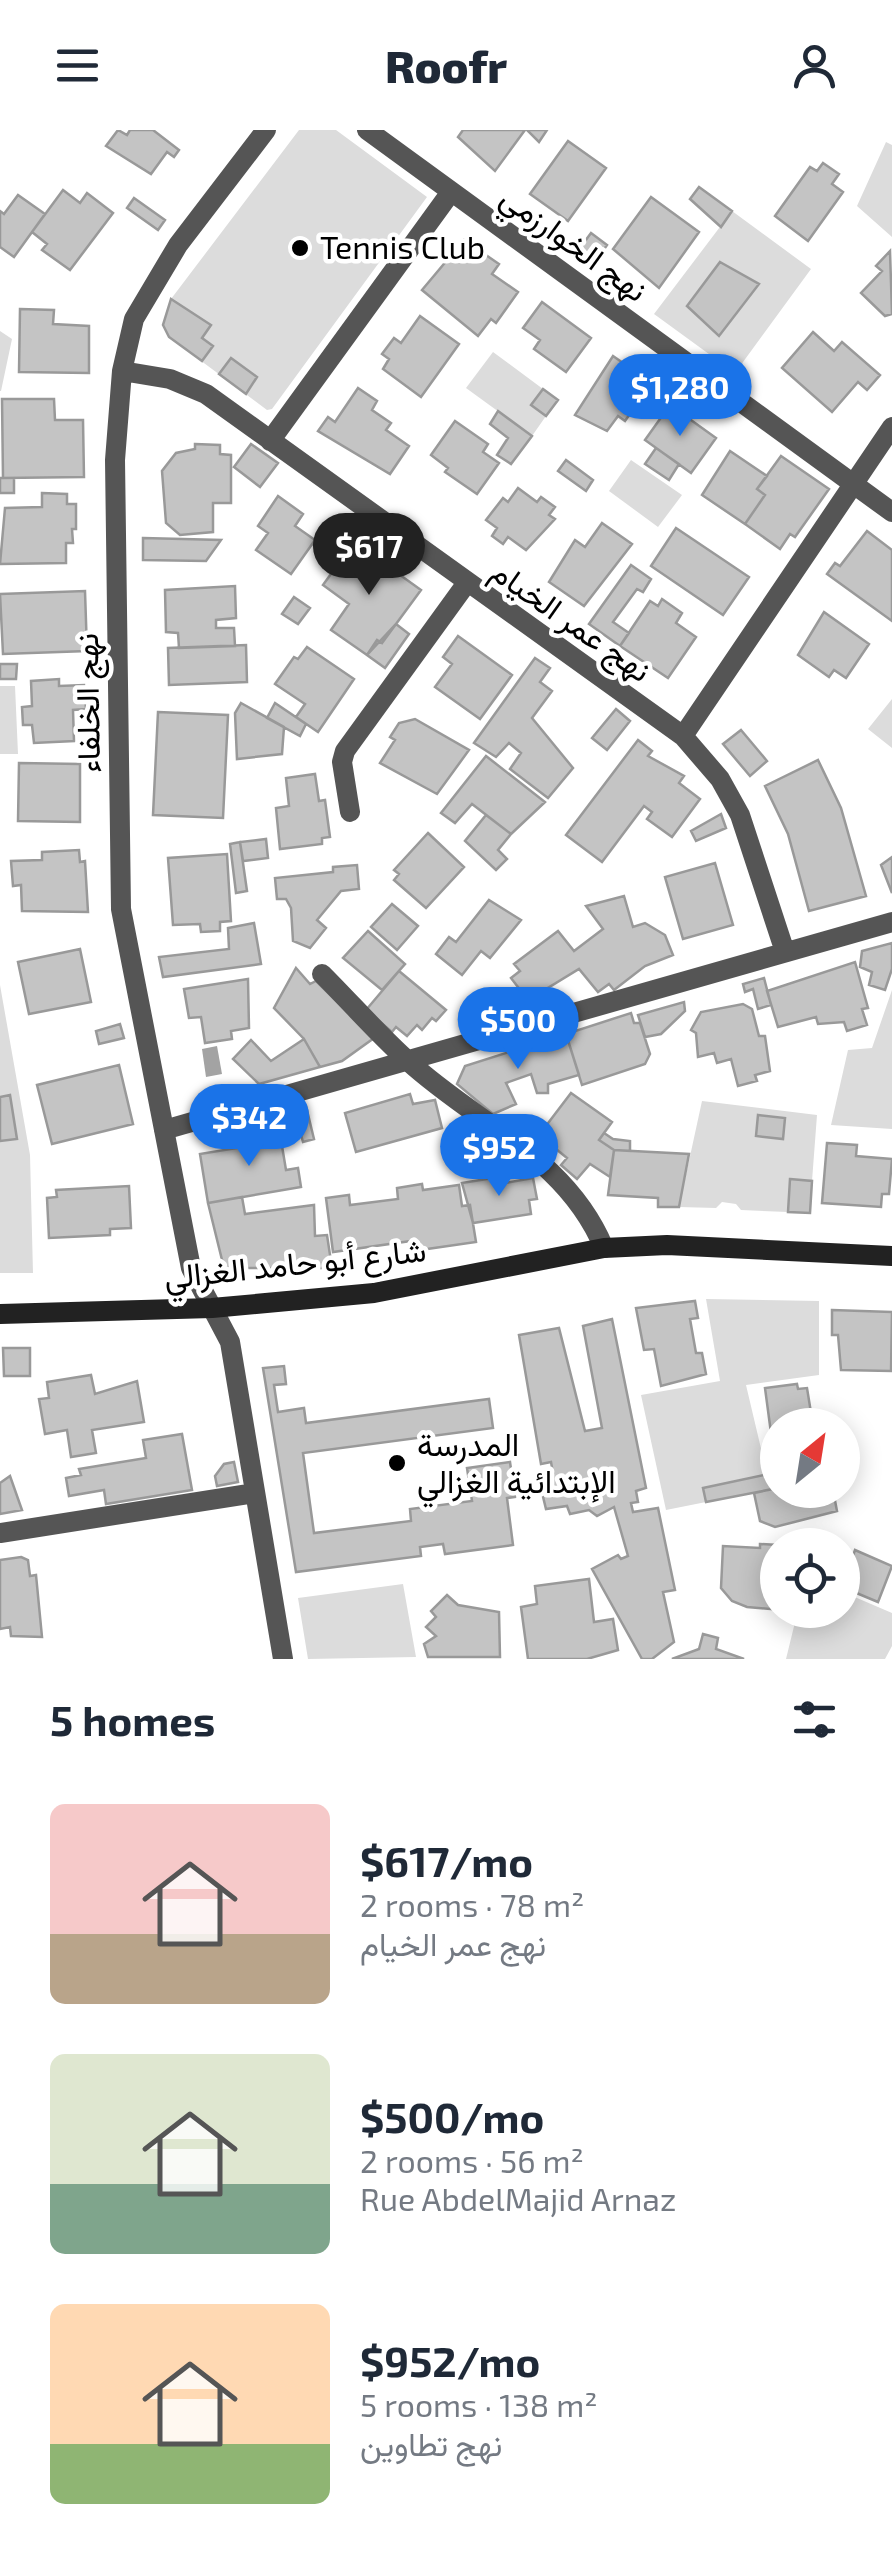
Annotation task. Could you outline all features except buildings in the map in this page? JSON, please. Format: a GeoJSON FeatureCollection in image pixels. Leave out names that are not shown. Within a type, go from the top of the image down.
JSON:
{"type":"FeatureCollection","features":[{"type":"Feature","properties":{"kind":"main road","name":"شارع أبو حامد الغزالي"},"geometry":{"type":"LineString","coordinates":[[0,1314],[212,1308],[374,1293],[604,1248],[667,1245],[892,1256]]}},
{"type":"Feature","properties":{"kind":"street","name":"نهج الخلفاء"},"geometry":{"type":"LineString","coordinates":[[266,130],[151,284],[134,318],[122,372],[115,460],[121,909],[191,1268],[230,1342],[283,1659]]}},
{"type":"Feature","properties":{"kind":"street","name":"نهج الخوارزمي"},"geometry":{"type":"LineString","coordinates":[[368,130],[892,512]]}},
{"type":"Feature","properties":{"kind":"street"},"geometry":{"type":"LineString","coordinates":[[270,441],[451,192]]}},
{"type":"Feature","properties":{"kind":"street","name":"نهج عمر الخيام"},"geometry":{"type":"LineString","coordinates":[[122,372],[170,379],[206,394],[682,736],[720,779],[740,815],[784,952]]}},
{"type":"Feature","properties":{"kind":"street"},"geometry":{"type":"LineString","coordinates":[[682,736],[892,427]]}},
{"type":"Feature","properties":{"kind":"street"},"geometry":{"type":"LineString","coordinates":[[350,812],[342,762],[345,752],[466,584]]}},
{"type":"Feature","properties":{"kind":"street"},"geometry":{"type":"LineString","coordinates":[[164,1130],[892,922]]}},
{"type":"Feature","properties":{"kind":"street"},"geometry":{"type":"LineString","coordinates":[[322,974],[409,1062],[567,1184],[588,1212],[604,1248]]}},
{"type":"Feature","properties":{"kind":"street"},"geometry":{"type":"LineString","coordinates":[[0,1532],[254,1493]]}},
{"type":"Feature","properties":{"kind":"shaded area","name":"Tennis Club"},"geometry":{"type":"Polygon","coordinates":[[[299,130],[336,130],[427,197],[272,409],[267,410],[169,337],[163,325],[171,299],[299,130]]]}},
{"type":"Feature","properties":{"kind":"shaded area"},"geometry":{"type":"Polygon","coordinates":[[[886,142],[892,145],[892,237],[857,206],[886,142]]]}},
{"type":"Feature","properties":{"kind":"shaded area"},"geometry":{"type":"Polygon","coordinates":[[[732,211],[811,269],[735,373],[654,314],[732,211]]]}},
{"type":"Feature","properties":{"kind":"shaded area"},"geometry":{"type":"Polygon","coordinates":[[[0,331],[12,339],[1,391],[0,391],[0,331]]]}},
{"type":"Feature","properties":{"kind":"shaded area"},"geometry":{"type":"Polygon","coordinates":[[[493,352],[543,389],[531,405],[546,416],[532,436],[466,388],[493,352]]]}},
{"type":"Feature","properties":{"kind":"shaded area"},"geometry":{"type":"Polygon","coordinates":[[[631,460],[682,495],[658,527],[609,491],[631,460]]]}},
{"type":"Feature","properties":{"kind":"shaded area"},"geometry":{"type":"Polygon","coordinates":[[[0,686],[15,686],[18,754],[0,754],[0,686]]]}},
{"type":"Feature","properties":{"kind":"shaded area"},"geometry":{"type":"Polygon","coordinates":[[[892,699],[892,748],[868,729],[892,699]]]}},
{"type":"Feature","properties":{"kind":"shaded area"},"geometry":{"type":"Polygon","coordinates":[[[0,985],[30,1155],[33,1273],[0,1273],[0,985]]]}},
{"type":"Feature","properties":{"kind":"shaded area"},"geometry":{"type":"Polygon","coordinates":[[[892,990],[892,1129],[831,1125],[848,1050],[872,1048],[892,990]]]}},
{"type":"Feature","properties":{"kind":"shaded area"},"geometry":{"type":"Polygon","coordinates":[[[217,1046],[222,1074],[206,1077],[202,1049],[217,1046]]]}},
{"type":"Feature","properties":{"kind":"shaded area"},"geometry":{"type":"Polygon","coordinates":[[[702,1101],[817,1115],[812,1181],[790,1179],[788,1212],[741,1210],[736,1204],[722,1202],[716,1208],[679,1207],[702,1101]]]}},
{"type":"Feature","properties":{"kind":"shaded area"},"geometry":{"type":"Polygon","coordinates":[[[706,1299],[819,1301],[819,1375],[746,1385],[760,1444],[760,1476],[704,1488],[706,1502],[666,1510],[641,1395],[720,1381],[706,1299]]]}},
{"type":"Feature","properties":{"kind":"shaded area"},"geometry":{"type":"Polygon","coordinates":[[[403,1584],[416,1657],[308,1659],[298,1598],[403,1584]]]}},
{"type":"Feature","properties":{"kind":"shaded area"},"geometry":{"type":"Polygon","coordinates":[[[860,1599],[892,1613],[892,1646],[885,1659],[786,1659],[794,1628],[860,1628],[860,1599]]]}},
{"type":"Feature","properties":{"kind":"place","name":"Tennis Club"},"geometry":{"type":"Point","coordinates":[300,248]}},
{"type":"Feature","properties":{"kind":"place","name":"المدرسة الإبتدائية الغزالي"},"geometry":{"type":"Point","coordinates":[397,1463]}}]}
